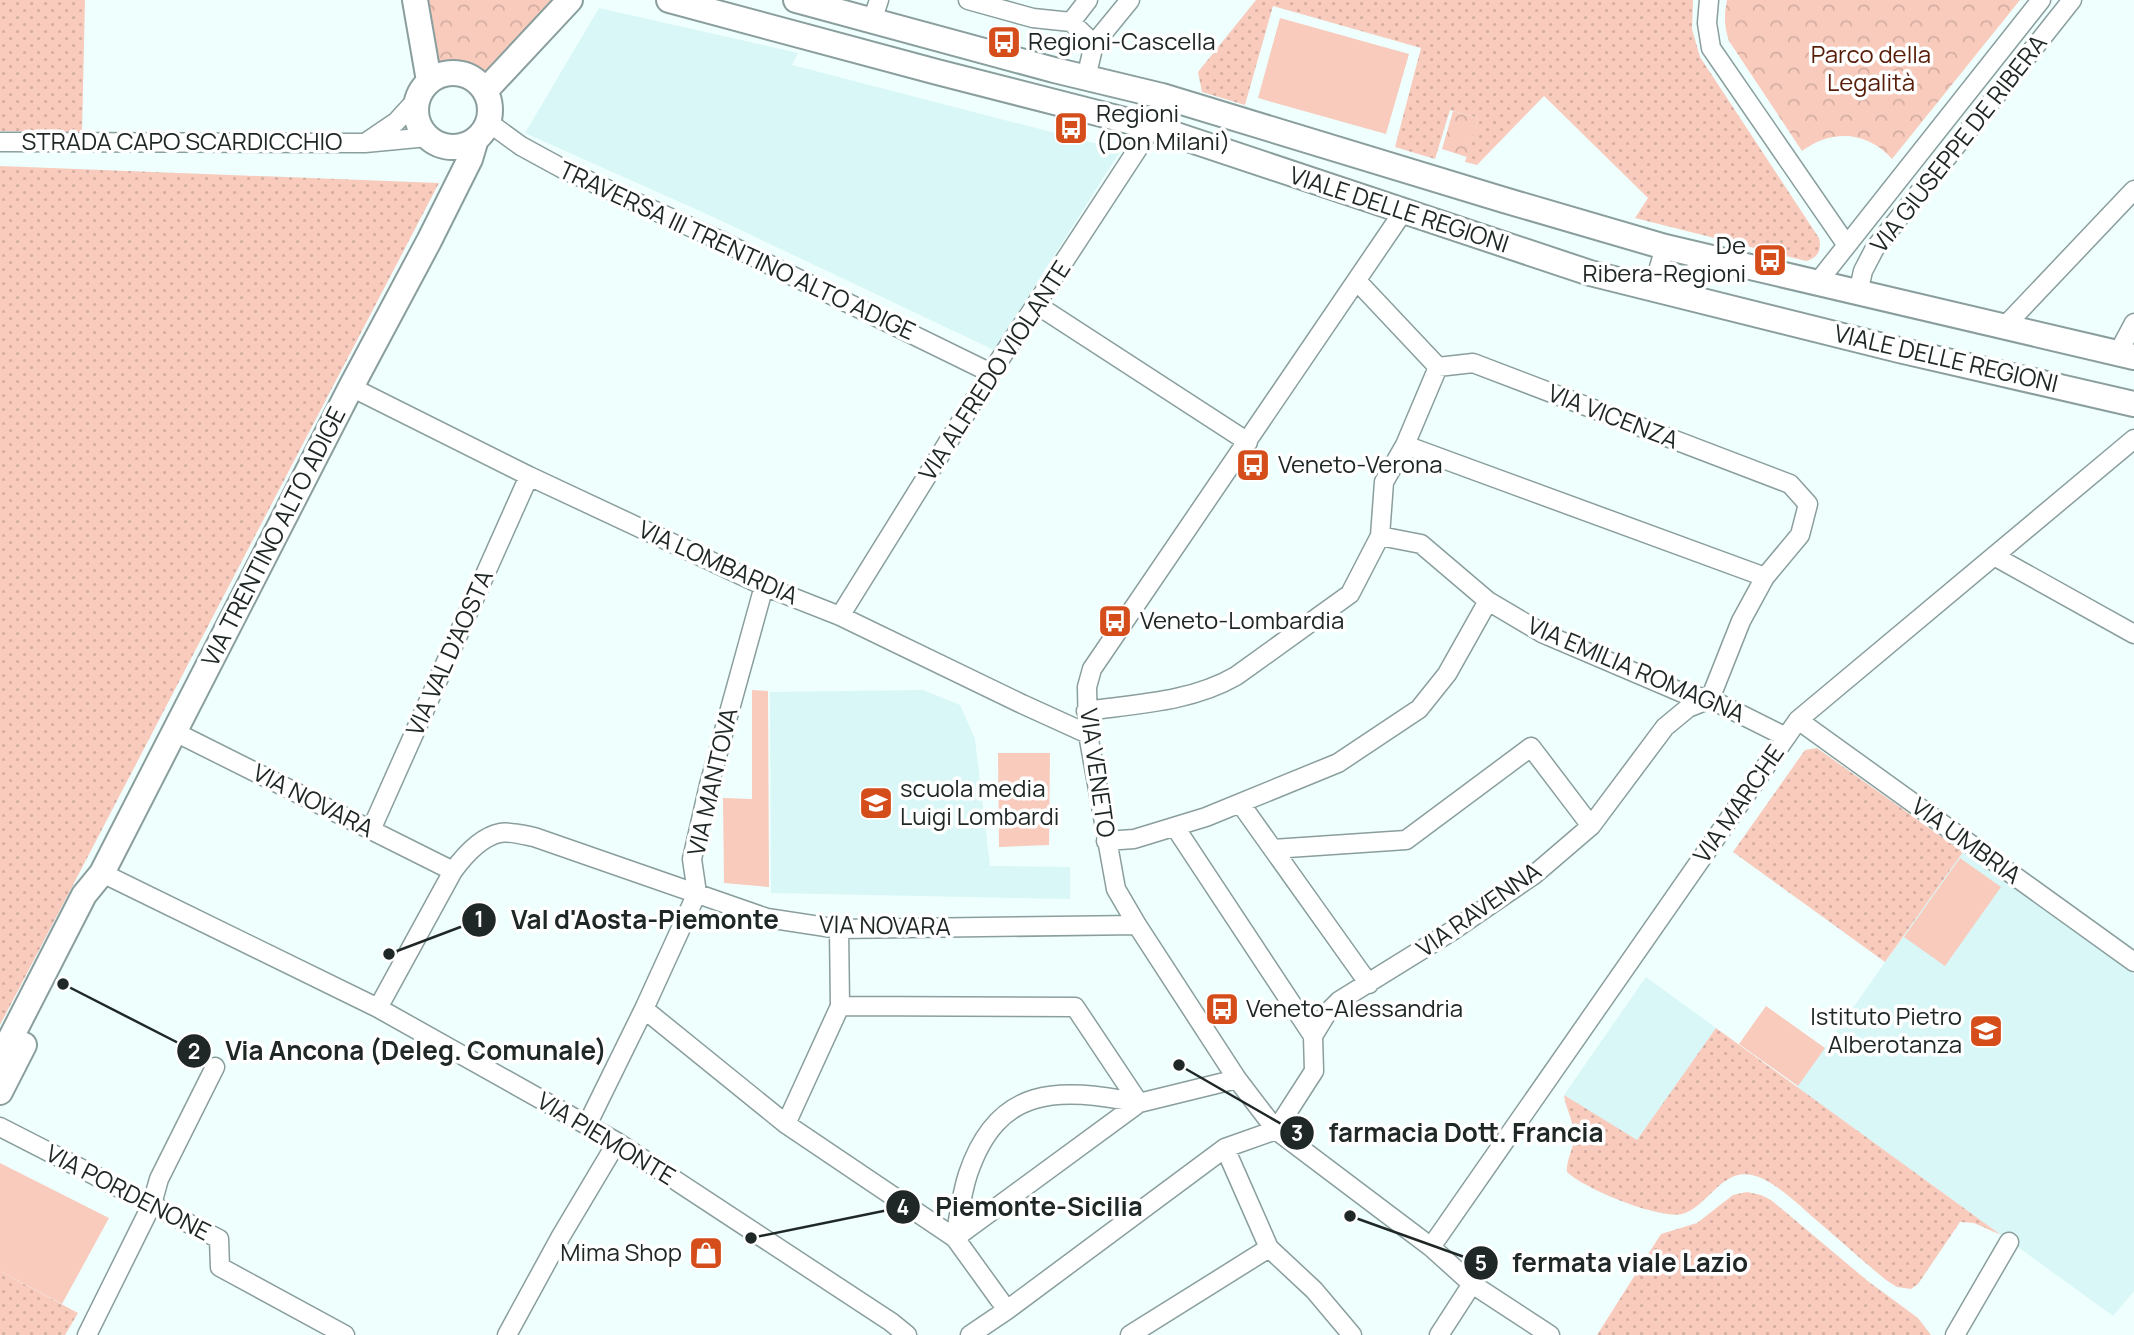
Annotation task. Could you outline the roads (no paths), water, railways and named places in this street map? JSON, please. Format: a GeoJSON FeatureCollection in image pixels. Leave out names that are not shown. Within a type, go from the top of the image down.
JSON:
{"type":"FeatureCollection","features":[{"type":"Feature","properties":{"kind":"street"},"geometry":{"type":"LineString","coordinates":[[415,0],[424,90],[417,119],[421,129],[437,142],[457,147],[482,131],[490,112],[485,91],[478,83],[459,74],[439,76],[424,90]]}},
{"type":"Feature","properties":{"kind":"street"},"geometry":{"type":"LineString","coordinates":[[485,91],[570,0]]}},
{"type":"Feature","properties":{"kind":"street","name":"VIALE DELLE REGIONI"},"geometry":{"type":"LineString","coordinates":[[669,0],[1152,127],[1590,273],[1899,350],[2134,404]]}},
{"type":"Feature","properties":{"kind":"street","name":"VIALE DELLE REGIONI"},"geometry":{"type":"LineString","coordinates":[[796,0],[876,10],[1086,78],[1161,96],[1665,247],[2126,355]]}},
{"type":"Feature","properties":{"kind":"street"},"geometry":{"type":"LineString","coordinates":[[968,0],[1033,18],[1071,22],[1094,44]]}},
{"type":"Feature","properties":{"kind":"street"},"geometry":{"type":"LineString","coordinates":[[1086,78],[1094,44],[1130,0]]}},
{"type":"Feature","properties":{"kind":"street"},"geometry":{"type":"LineString","coordinates":[[1709,0],[1707,23],[1711,48],[1846,244]]}},
{"type":"Feature","properties":{"kind":"street","name":"VIA GIUSEPPE DE RIBERA"},"geometry":{"type":"LineString","coordinates":[[1817,283],[2041,0]]}},
{"type":"Feature","properties":{"kind":"street","name":"VIA GIUSEPPE DE RIBERA"},"geometry":{"type":"LineString","coordinates":[[1858,293],[1863,271],[1875,248],[2072,0]]}},
{"type":"Feature","properties":{"kind":"street"},"geometry":{"type":"LineString","coordinates":[[1071,22],[1085,1]]}},
{"type":"Feature","properties":{"kind":"street","name":"STRADA CAPO SCARDICCHIO"},"geometry":{"type":"LineString","coordinates":[[365,143],[396,122],[424,90]]}},
{"type":"Feature","properties":{"kind":"street"},"geometry":{"type":"LineString","coordinates":[[1152,127],[1161,96]]}},
{"type":"Feature","properties":{"kind":"street"},"geometry":{"type":"LineString","coordinates":[[1952,112],[1971,127]]}},
{"type":"Feature","properties":{"kind":"street","name":"VIA ALFREDO VIOLANTE"},"geometry":{"type":"LineString","coordinates":[[840,616],[991,373],[1152,127]]}},
{"type":"Feature","properties":{"kind":"street","name":"VIA TRENTINO ALTO ADIGE"},"geometry":{"type":"LineString","coordinates":[[102,873],[448,202],[482,131]]}},
{"type":"Feature","properties":{"kind":"street","name":"TRAVERSA III TRENTINO ALTO ADIGE"},"geometry":{"type":"LineString","coordinates":[[482,131],[521,146],[565,170],[719,240],[991,373]]}},
{"type":"Feature","properties":{"kind":"street","name":"STRADA CAPO SCARDICCHIO"},"geometry":{"type":"LineString","coordinates":[[0,142],[437,142]]}},
{"type":"Feature","properties":{"kind":"street"},"geometry":{"type":"LineString","coordinates":[[437,142],[446,176],[448,202]]}},
{"type":"Feature","properties":{"kind":"street"},"geometry":{"type":"LineString","coordinates":[[1923,149],[1941,165]]}},
{"type":"Feature","properties":{"kind":"street"},"geometry":{"type":"LineString","coordinates":[[2004,327],[2134,190]]}},
{"type":"Feature","properties":{"kind":"street","name":"VIA VENETO"},"geometry":{"type":"LineString","coordinates":[[1403,212],[1092,669],[1087,687],[1088,734],[1116,890],[1237,1079],[1276,1130],[1431,1248],[1472,1284],[1550,1335]]}},
{"type":"Feature","properties":{"kind":"street"},"geometry":{"type":"LineString","coordinates":[[1653,288],[1665,247]]}},
{"type":"Feature","properties":{"kind":"street"},"geometry":{"type":"LineString","coordinates":[[1688,297],[1700,255]]}},
{"type":"Feature","properties":{"kind":"street"},"geometry":{"type":"LineString","coordinates":[[1086,711],[1190,695],[1218,687],[1350,594],[1380,536],[1384,482],[1405,445],[1438,367],[1357,281]]}},
{"type":"Feature","properties":{"kind":"street"},"geometry":{"type":"LineString","coordinates":[[1037,305],[1248,442]]}},
{"type":"Feature","properties":{"kind":"street"},"geometry":{"type":"LineString","coordinates":[[2126,355],[2134,323]]}},
{"type":"Feature","properties":{"kind":"street","name":"VIA VICENZA"},"geometry":{"type":"LineString","coordinates":[[1438,367],[1473,363],[1790,484],[1808,504],[1800,535],[1765,577],[1741,621],[1710,699]]}},
{"type":"Feature","properties":{"kind":"street","name":"VIA LOMBARDIA"},"geometry":{"type":"LineString","coordinates":[[351,387],[529,476],[764,586],[840,616],[1088,734]]}},
{"type":"Feature","properties":{"kind":"street","name":"VIA MARCHE"},"geometry":{"type":"LineString","coordinates":[[1431,1248],[1798,720],[2134,439]]}},
{"type":"Feature","properties":{"kind":"street"},"geometry":{"type":"LineString","coordinates":[[1405,445],[1765,577]]}},
{"type":"Feature","properties":{"kind":"street","name":"VIA VAL D'AOSTA"},"geometry":{"type":"LineString","coordinates":[[371,830],[529,476]]}},
{"type":"Feature","properties":{"kind":"street","name":"VIA EMILIA ROMAGNA"},"geometry":{"type":"LineString","coordinates":[[1380,536],[1421,544],[1488,601],[1542,633],[1685,694],[1710,699],[1786,737]]}},
{"type":"Feature","properties":{"kind":"street"},"geometry":{"type":"LineString","coordinates":[[1994,556],[2134,634]]}},
{"type":"Feature","properties":{"kind":"street","name":"VIA MANTOVA"},"geometry":{"type":"LineString","coordinates":[[587,1125],[698,893],[692,859],[709,785],[764,586]]}},
{"type":"Feature","properties":{"kind":"street"},"geometry":{"type":"LineString","coordinates":[[1106,841],[1134,839],[1206,817],[1338,762],[1419,709],[1447,674],[1488,601]]}},
{"type":"Feature","properties":{"kind":"street","name":"VIA RAVENNA"},"geometry":{"type":"LineString","coordinates":[[1313,1036],[1339,1001],[1535,874],[1591,826],[1665,727],[1688,708],[1710,699]]}},
{"type":"Feature","properties":{"kind":"street","name":"VIA UMBRIA"},"geometry":{"type":"LineString","coordinates":[[1798,720],[2134,962]]}},
{"type":"Feature","properties":{"kind":"street","name":"VIA NOVARA"},"geometry":{"type":"LineString","coordinates":[[173,731],[453,871]]}},
{"type":"Feature","properties":{"kind":"street"},"geometry":{"type":"LineString","coordinates":[[1273,849],[1406,839],[1531,747],[1591,826]]}},
{"type":"Feature","properties":{"kind":"street"},"geometry":{"type":"LineString","coordinates":[[1240,803],[1369,984]]}},
{"type":"Feature","properties":{"kind":"street"},"geometry":{"type":"LineString","coordinates":[[970,1335],[1225,1148],[1276,1130],[1314,1071],[1313,1036],[1175,827]]}},
{"type":"Feature","properties":{"kind":"street","name":"VIA NOVARA"},"geometry":{"type":"LineString","coordinates":[[378,1008],[453,871],[463,857],[480,843],[501,832],[534,836],[767,918],[839,929],[1137,925]]}},
{"type":"Feature","properties":{"kind":"street"},"geometry":{"type":"LineString","coordinates":[[0,1059],[84,895],[102,873]]}},
{"type":"Feature","properties":{"kind":"street"},"geometry":{"type":"LineString","coordinates":[[0,1092],[97,903],[102,873]]}},
{"type":"Feature","properties":{"kind":"street","name":"VIA PIEMONTE"},"geometry":{"type":"LineString","coordinates":[[102,873],[378,1008],[617,1142],[887,1329],[907,1335]]}},
{"type":"Feature","properties":{"kind":"street"},"geometry":{"type":"LineString","coordinates":[[786,1124],[841,1006],[839,929]]}},
{"type":"Feature","properties":{"kind":"street"},"geometry":{"type":"LineString","coordinates":[[841,1006],[1075,1007],[1139,1103]]}},
{"type":"Feature","properties":{"kind":"street"},"geometry":{"type":"LineString","coordinates":[[644,1009],[786,1124],[955,1238],[1007,1310]]}},
{"type":"Feature","properties":{"kind":"street"},"geometry":{"type":"LineString","coordinates":[[87,1335],[152,1205],[159,1179],[215,1067]]}},
{"type":"Feature","properties":{"kind":"street"},"geometry":{"type":"LineString","coordinates":[[955,1238],[1139,1103],[1237,1079]]}},
{"type":"Feature","properties":{"kind":"street"},"geometry":{"type":"LineString","coordinates":[[955,1238],[964,1189],[975,1156],[997,1120],[1011,1109],[1027,1100],[1069,1094],[1139,1103]]}},
{"type":"Feature","properties":{"kind":"street","name":"VIA PORDENONE"},"geometry":{"type":"LineString","coordinates":[[0,1127],[219,1239],[220,1267],[345,1335]]}},
{"type":"Feature","properties":{"kind":"street"},"geometry":{"type":"LineString","coordinates":[[510,1334],[561,1236],[617,1142]]}},
{"type":"Feature","properties":{"kind":"street"},"geometry":{"type":"LineString","coordinates":[[1225,1148],[1269,1248],[1314,1290],[1352,1335]]}},
{"type":"Feature","properties":{"kind":"street"},"geometry":{"type":"LineString","coordinates":[[1955,1335],[2009,1242]]}},
{"type":"Feature","properties":{"kind":"street"},"geometry":{"type":"LineString","coordinates":[[1130,1335],[1269,1248]]}},
{"type":"Feature","properties":{"kind":"street"},"geometry":{"type":"LineString","coordinates":[[1439,1335],[1472,1284]]}},
{"type":"Feature","properties":{"kind":"place","name":"Regioni-Cascella"},"geometry":{"type":"Point","coordinates":[1004,42]}},
{"type":"Feature","properties":{"kind":"place","name":"Regioni (Don Milani)"},"geometry":{"type":"Point","coordinates":[1071,128]}},
{"type":"Feature","properties":{"kind":"place","name":"De Ribera-Regioni"},"geometry":{"type":"Point","coordinates":[1770,260]}},
{"type":"Feature","properties":{"kind":"place","name":"Veneto-Verona"},"geometry":{"type":"Point","coordinates":[1253,465]}},
{"type":"Feature","properties":{"kind":"place","name":"Veneto-Lombardia"},"geometry":{"type":"Point","coordinates":[1115,621]}},
{"type":"Feature","properties":{"kind":"place","name":"scuola media Luigi Lombardi"},"geometry":{"type":"Point","coordinates":[876,803]}},
{"type":"Feature","properties":{"kind":"place","name":"Val d'Aosta-Piemonte"},"geometry":{"type":"Point","coordinates":[389,954]}},
{"type":"Feature","properties":{"kind":"place","name":"Via Ancona (Deleg. Comunale)"},"geometry":{"type":"Point","coordinates":[63,984]}},
{"type":"Feature","properties":{"kind":"place","name":"Veneto-Alessandria"},"geometry":{"type":"Point","coordinates":[1222,1009]}},
{"type":"Feature","properties":{"kind":"place","name":"Istituto Pietro Alberotanza"},"geometry":{"type":"Point","coordinates":[1986,1031]}},
{"type":"Feature","properties":{"kind":"place","name":"farmacia Dott. Francia"},"geometry":{"type":"Point","coordinates":[1179,1065]}},
{"type":"Feature","properties":{"kind":"place","name":"fermata viale Lazio"},"geometry":{"type":"Point","coordinates":[1350,1216]}},
{"type":"Feature","properties":{"kind":"place","name":"Piemonte-Sicilia"},"geometry":{"type":"Point","coordinates":[751,1238]}},
{"type":"Feature","properties":{"kind":"place","name":"Mima Shop"},"geometry":{"type":"Point","coordinates":[706,1253]}},
{"type":"Feature","properties":{"kind":"park label","name":"Parco della Legalità"},"geometry":{"type":"Point","coordinates":[1871,69]}}]}
